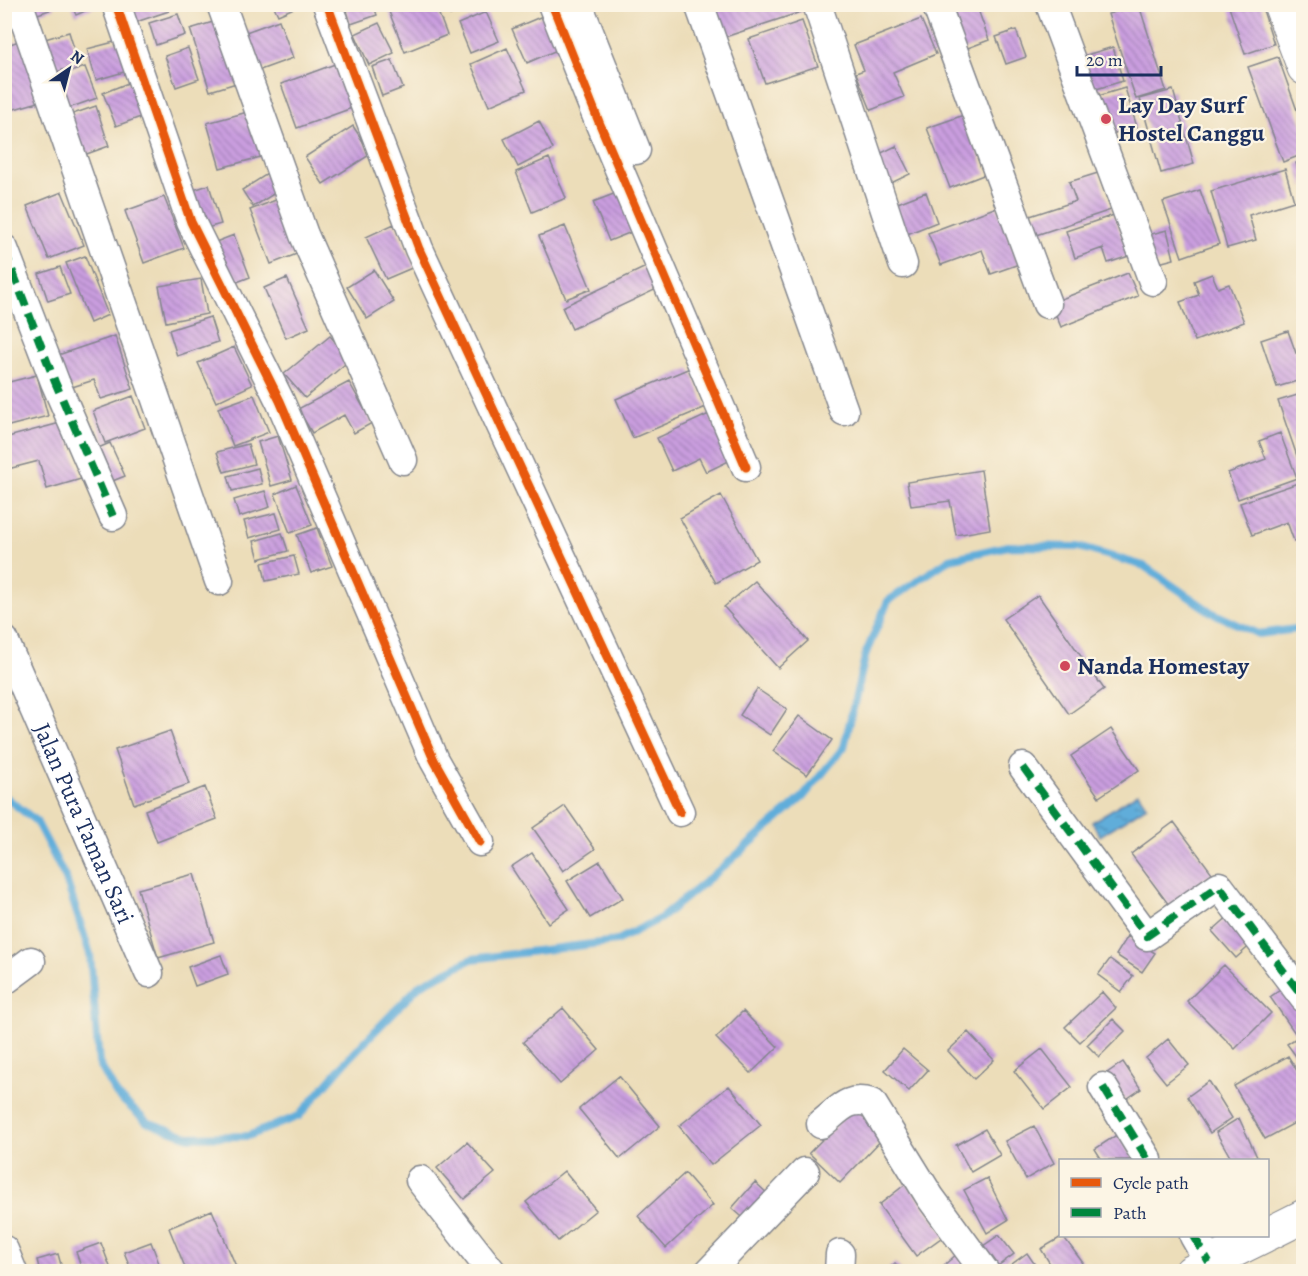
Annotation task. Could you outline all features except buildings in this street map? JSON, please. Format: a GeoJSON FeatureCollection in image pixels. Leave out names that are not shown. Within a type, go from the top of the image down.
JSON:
{"type":"FeatureCollection","features":[{"type":"Feature","properties":{"kind":"street"},"geometry":{"type":"LineString","coordinates":[[19,4],[46,90],[219,581]]}},
{"type":"Feature","properties":{"kind":"street"},"geometry":{"type":"LineString","coordinates":[[116,4],[191,222],[279,401],[434,759],[480,842]]}},
{"type":"Feature","properties":{"kind":"street"},"geometry":{"type":"LineString","coordinates":[[221,4],[304,235],[403,460]]}},
{"type":"Feature","properties":{"kind":"street"},"geometry":{"type":"LineString","coordinates":[[327,4],[419,249],[680,812]]}},
{"type":"Feature","properties":{"kind":"street"},"geometry":{"type":"LineString","coordinates":[[552,4],[608,144],[746,467]]}},
{"type":"Feature","properties":{"kind":"street"},"geometry":{"type":"LineString","coordinates":[[578,4],[636,150]]}},
{"type":"Feature","properties":{"kind":"street"},"geometry":{"type":"LineString","coordinates":[[699,4],[844,411]]}},
{"type":"Feature","properties":{"kind":"street"},"geometry":{"type":"LineString","coordinates":[[817,4],[903,264]]}},
{"type":"Feature","properties":{"kind":"street"},"geometry":{"type":"LineString","coordinates":[[936,4],[1047,304]]}},
{"type":"Feature","properties":{"kind":"street"},"geometry":{"type":"LineString","coordinates":[[1050,4],[1153,281]]}},
{"type":"Feature","properties":{"kind":"street"},"geometry":{"type":"LineString","coordinates":[[1280,4],[1304,68]]}},
{"type":"Feature","properties":{"kind":"street"},"geometry":{"type":"LineString","coordinates":[[4,249],[55,382],[113,516]]}},
{"type":"Feature","properties":{"kind":"street","name":"Jalan Pura Taman Sari"},"geometry":{"type":"LineString","coordinates":[[4,640],[149,973]]}},
{"type":"Feature","properties":{"kind":"street"},"geometry":{"type":"LineString","coordinates":[[1023,767],[1147,936],[1219,885],[1304,998]]}},
{"type":"Feature","properties":{"kind":"street"},"geometry":{"type":"LineString","coordinates":[[4,981],[31,961]]}},
{"type":"Feature","properties":{"kind":"street"},"geometry":{"type":"LineString","coordinates":[[1103,1087],[1147,1159]]}},
{"type":"Feature","properties":{"kind":"street"},"geometry":{"type":"LineString","coordinates":[[821,1124],[848,1103],[858,1099],[872,1103],[930,1197],[985,1272]]}},
{"type":"Feature","properties":{"kind":"street"},"geometry":{"type":"LineString","coordinates":[[709,1272],[805,1172]]}},
{"type":"Feature","properties":{"kind":"street"},"geometry":{"type":"LineString","coordinates":[[420,1180],[492,1272]]}},
{"type":"Feature","properties":{"kind":"street"},"geometry":{"type":"LineString","coordinates":[[1269,1234],[1304,1216]]}},
{"type":"Feature","properties":{"kind":"street"},"geometry":{"type":"LineString","coordinates":[[1198,1256],[1260,1237]]}},
{"type":"Feature","properties":{"kind":"street"},"geometry":{"type":"LineString","coordinates":[[4,1250],[13,1272]]}},
{"type":"Feature","properties":{"kind":"water"},"geometry":{"type":"Polygon","coordinates":[[[1138,793],[1147,806],[1100,836],[1092,822],[1138,793]]]}},
{"type":"Feature","properties":{"kind":"waterway"},"geometry":{"type":"LineString","coordinates":[[4,796],[36,821],[66,879],[90,954],[99,1063],[117,1095],[147,1122],[189,1137],[248,1136],[299,1116],[349,1058],[420,985],[472,959],[616,941],[661,918],[803,797],[844,747],[866,653],[888,601],[950,559],[1008,546],[1079,547],[1144,566],[1211,612],[1258,634],[1304,628]]}},
{"type":"Feature","properties":{"kind":"marked path"},"geometry":{"type":"LineString","coordinates":[[4,249],[55,382],[113,516]]}},
{"type":"Feature","properties":{"kind":"marked path"},"geometry":{"type":"LineString","coordinates":[[1023,767],[1147,936],[1219,886],[1304,998]]}},
{"type":"Feature","properties":{"kind":"marked path"},"geometry":{"type":"LineString","coordinates":[[1103,1087],[1147,1159]]}},
{"type":"Feature","properties":{"kind":"marked path"},"geometry":{"type":"LineString","coordinates":[[1195,1237],[1209,1262]]}},
{"type":"Feature","properties":{"kind":"cycle path"},"geometry":{"type":"LineString","coordinates":[[116,4],[191,222],[280,401],[434,760],[480,842]]}},
{"type":"Feature","properties":{"kind":"cycle path"},"geometry":{"type":"LineString","coordinates":[[327,4],[419,249],[680,812]]}},
{"type":"Feature","properties":{"kind":"cycle path"},"geometry":{"type":"LineString","coordinates":[[552,4],[599,122],[746,467]]}},
{"type":"Feature","properties":{"kind":"place","name":"Lay Day Surf Hostel Canggu"},"geometry":{"type":"Point","coordinates":[1106,119]}},
{"type":"Feature","properties":{"kind":"place","name":"Nanda Homestay"},"geometry":{"type":"Point","coordinates":[1065,666]}}]}
